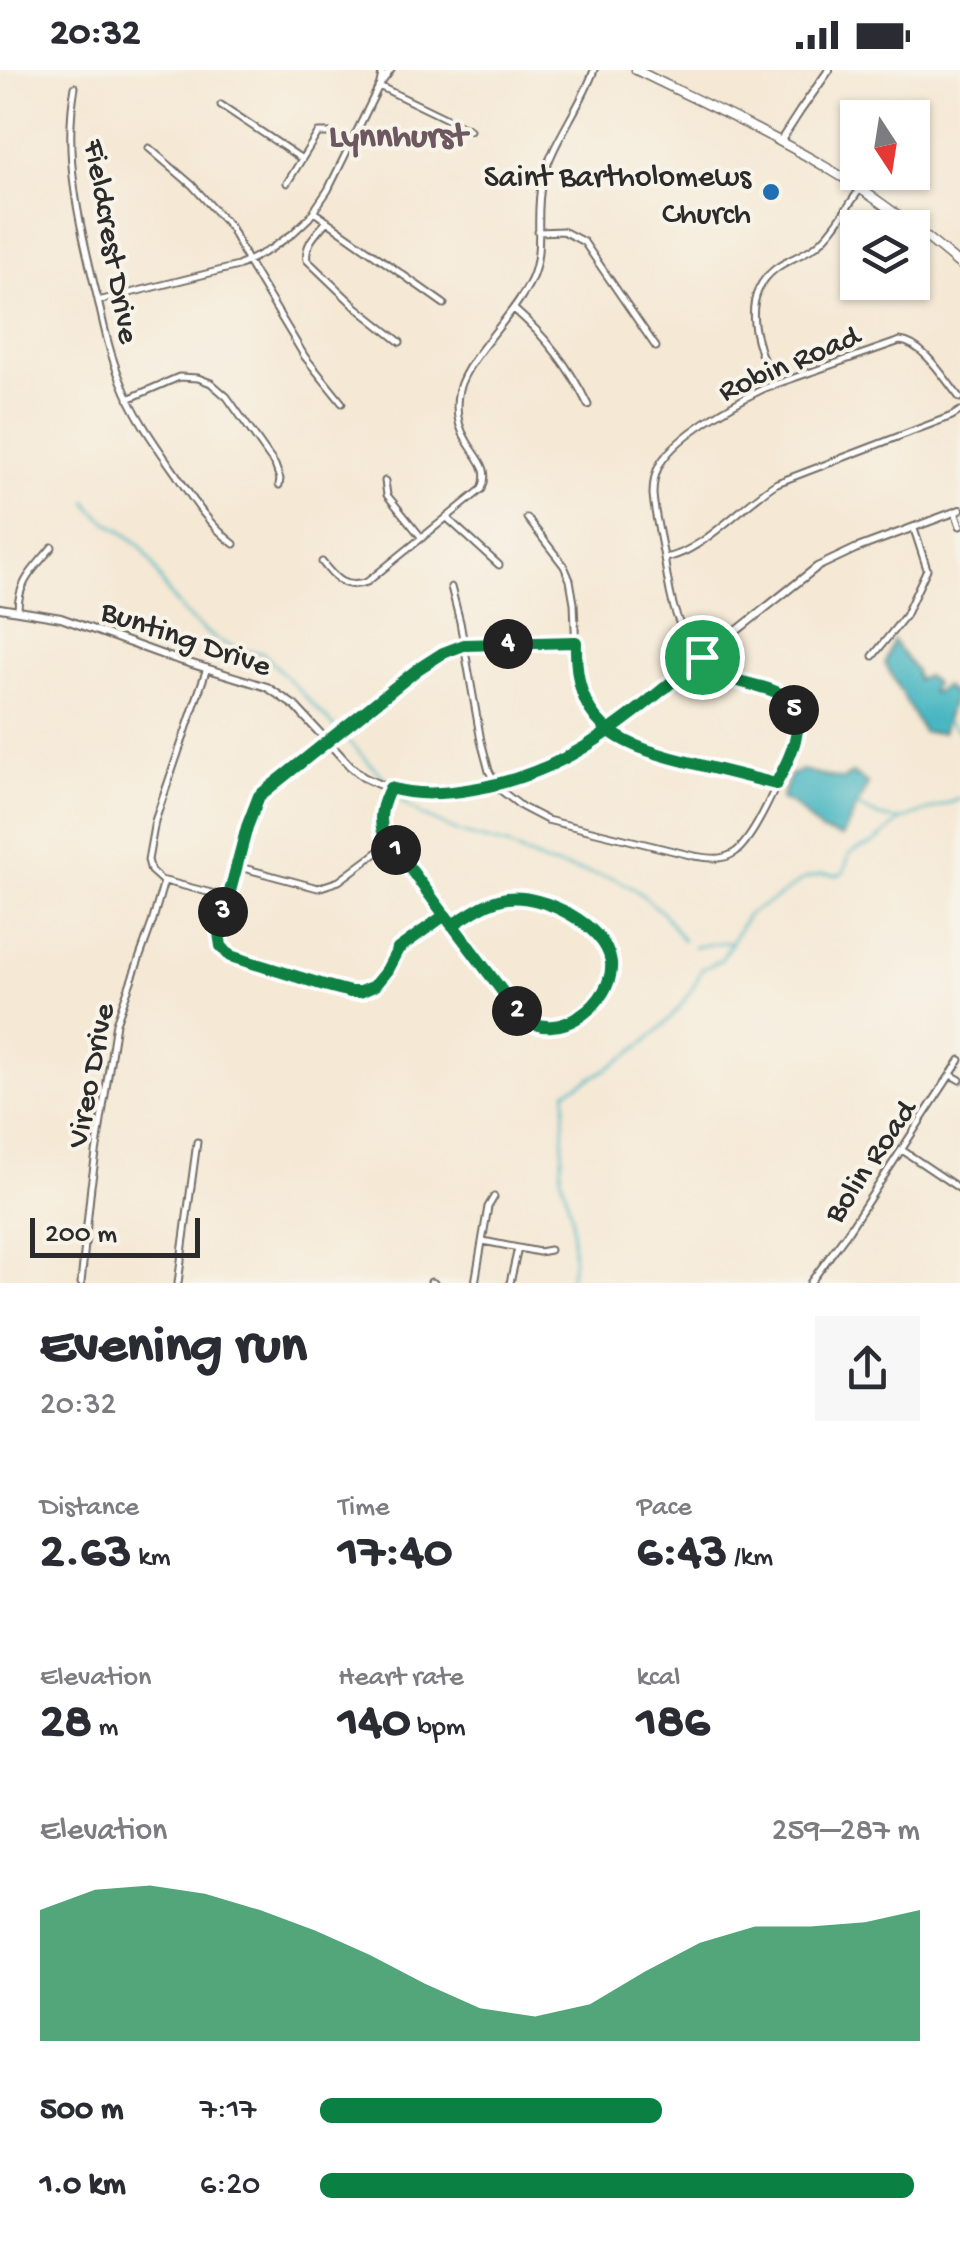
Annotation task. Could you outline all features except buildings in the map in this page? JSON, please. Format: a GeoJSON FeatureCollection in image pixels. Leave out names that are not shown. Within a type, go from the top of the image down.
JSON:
{"type":"FeatureCollection","features":[{"type":"Feature","properties":{"kind":"main road"},"geometry":{"type":"LineString","coordinates":[[636,70],[780,142],[840,177]]}},
{"type":"Feature","properties":{"kind":"main road"},"geometry":{"type":"LineString","coordinates":[[861,190],[960,265]]}},
{"type":"Feature","properties":{"kind":"street"},"geometry":{"type":"LineString","coordinates":[[98,301],[248,262],[292,234],[314,212],[328,190],[387,70]]}},
{"type":"Feature","properties":{"kind":"street"},"geometry":{"type":"LineString","coordinates":[[322,562],[346,585],[370,580],[484,485],[482,463],[461,430],[459,390],[468,370],[514,309],[534,274],[544,173],[594,70]]}},
{"type":"Feature","properties":{"kind":"street"},"geometry":{"type":"LineString","coordinates":[[780,142],[829,70]]}},
{"type":"Feature","properties":{"kind":"street"},"geometry":{"type":"LineString","coordinates":[[380,86],[470,130]]}},
{"type":"Feature","properties":{"kind":"street","name":"Fieldcrest Drive"},"geometry":{"type":"LineString","coordinates":[[75,88],[70,116],[78,209],[110,352],[136,414],[209,522],[234,544]]}},
{"type":"Feature","properties":{"kind":"street"},"geometry":{"type":"LineString","coordinates":[[220,105],[302,159]]}},
{"type":"Feature","properties":{"kind":"street"},"geometry":{"type":"LineString","coordinates":[[287,183],[318,134],[330,133],[352,142]]}},
{"type":"Feature","properties":{"kind":"street"},"geometry":{"type":"LineString","coordinates":[[150,148],[192,185],[236,236],[306,357],[342,403]]}},
{"type":"Feature","properties":{"kind":"street"},"geometry":{"type":"LineString","coordinates":[[773,386],[754,330],[752,314],[758,292],[772,272],[820,242],[859,190]]}},
{"type":"Feature","properties":{"kind":"street"},"geometry":{"type":"LineString","coordinates":[[314,212],[444,304]]}},
{"type":"Feature","properties":{"kind":"street"},"geometry":{"type":"LineString","coordinates":[[327,220],[306,248],[307,260],[400,342]]}},
{"type":"Feature","properties":{"kind":"street"},"geometry":{"type":"LineString","coordinates":[[538,232],[567,232],[584,242],[656,348]]}},
{"type":"Feature","properties":{"kind":"street"},"geometry":{"type":"LineString","coordinates":[[514,309],[554,348],[588,405]]}},
{"type":"Feature","properties":{"kind":"street","name":"Robin Road"},"geometry":{"type":"LineString","coordinates":[[496,785],[522,807],[547,820],[684,854],[714,859],[730,855],[744,844],[776,784],[798,724],[784,697],[726,678],[714,670],[688,639],[676,615],[664,558],[653,495],[655,476],[663,460],[723,410],[773,386],[884,345],[904,340],[917,347],[960,398]]}},
{"type":"Feature","properties":{"kind":"street"},"geometry":{"type":"LineString","coordinates":[[128,399],[174,378],[192,377],[212,383],[227,397],[275,466],[279,485]]}},
{"type":"Feature","properties":{"kind":"street"},"geometry":{"type":"LineString","coordinates":[[664,558],[684,554],[778,483],[960,410]]}},
{"type":"Feature","properties":{"kind":"street"},"geometry":{"type":"LineString","coordinates":[[385,481],[387,495],[422,538]]}},
{"type":"Feature","properties":{"kind":"street"},"geometry":{"type":"LineString","coordinates":[[958,511],[960,526]]}},
{"type":"Feature","properties":{"kind":"street","name":"Bunting Drive"},"geometry":{"type":"LineString","coordinates":[[0,608],[60,618],[274,691],[295,706],[356,772],[390,788],[427,795],[496,785],[564,760],[610,730],[817,567],[958,511]]}},
{"type":"Feature","properties":{"kind":"street"},"geometry":{"type":"LineString","coordinates":[[447,518],[499,565]]}},
{"type":"Feature","properties":{"kind":"street"},"geometry":{"type":"LineString","coordinates":[[527,518],[568,572],[574,595],[576,668],[582,693],[593,713],[627,743],[644,751],[776,784]]}},
{"type":"Feature","properties":{"kind":"street"},"geometry":{"type":"LineString","coordinates":[[873,656],[904,616],[927,569],[914,529]]}},
{"type":"Feature","properties":{"kind":"street"},"geometry":{"type":"LineString","coordinates":[[18,610],[22,585],[52,547]]}},
{"type":"Feature","properties":{"kind":"street"},"geometry":{"type":"LineString","coordinates":[[451,586],[486,764],[496,785]]}},
{"type":"Feature","properties":{"kind":"street"},"geometry":{"type":"LineString","coordinates":[[445,915],[398,949],[374,986],[355,993],[226,954],[218,938],[259,796],[443,653],[464,645],[576,642]]}},
{"type":"Feature","properties":{"kind":"street"},"geometry":{"type":"LineString","coordinates":[[208,668],[174,763],[150,844],[149,867],[164,881],[227,897]]}},
{"type":"Feature","properties":{"kind":"street"},"geometry":{"type":"LineString","coordinates":[[390,788],[380,815],[383,832],[390,843],[520,1015],[536,1026],[559,1026],[577,1018],[599,997],[611,974],[609,953],[597,935],[545,903],[519,898],[500,900],[452,925]]}},
{"type":"Feature","properties":{"kind":"street"},"geometry":{"type":"LineString","coordinates":[[236,866],[318,888],[339,881],[390,843]]}},
{"type":"Feature","properties":{"kind":"street","name":"Vireo Drive"},"geometry":{"type":"LineString","coordinates":[[82,1283],[92,1172],[115,1028],[164,881]]}},
{"type":"Feature","properties":{"kind":"street","name":"Bolin Road"},"geometry":{"type":"LineString","coordinates":[[810,1283],[960,1060]]}},
{"type":"Feature","properties":{"kind":"street"},"geometry":{"type":"LineString","coordinates":[[952,1075],[960,1080]]}},
{"type":"Feature","properties":{"kind":"street"},"geometry":{"type":"LineString","coordinates":[[178,1283],[196,1142]]}},
{"type":"Feature","properties":{"kind":"street"},"geometry":{"type":"LineString","coordinates":[[902,1150],[960,1189]]}},
{"type":"Feature","properties":{"kind":"street"},"geometry":{"type":"LineString","coordinates":[[474,1283],[488,1207],[494,1197]]}},
{"type":"Feature","properties":{"kind":"street"},"geometry":{"type":"LineString","coordinates":[[483,1241],[540,1252],[550,1250]]}},
{"type":"Feature","properties":{"kind":"street"},"geometry":{"type":"LineString","coordinates":[[510,1283],[518,1248]]}},
{"type":"Feature","properties":{"kind":"water"},"geometry":{"type":"Polygon","coordinates":[[[893,641],[915,670],[917,680],[926,676],[934,683],[931,692],[944,686],[954,695],[942,733],[923,732],[885,663],[893,641]]]}},
{"type":"Feature","properties":{"kind":"water"},"geometry":{"type":"Polygon","coordinates":[[[802,770],[843,780],[852,773],[868,784],[842,837],[821,831],[793,804],[781,799],[791,775],[802,770]]]}},
{"type":"Feature","properties":{"kind":"waterway"},"geometry":{"type":"LineString","coordinates":[[87,501],[140,546],[173,599],[194,622],[219,641],[263,653],[392,786]]}},
{"type":"Feature","properties":{"kind":"waterway"},"geometry":{"type":"LineString","coordinates":[[946,721],[960,732]]}},
{"type":"Feature","properties":{"kind":"waterway"},"geometry":{"type":"LineString","coordinates":[[397,793],[423,816],[461,833],[510,846],[545,863],[616,879],[663,913],[683,940]]}},
{"type":"Feature","properties":{"kind":"waterway"},"geometry":{"type":"LineString","coordinates":[[568,1283],[573,1263],[572,1218],[561,1175],[566,1091],[607,1069],[663,1026],[702,969],[721,960],[748,914],[804,879],[844,872],[849,855],[874,843],[901,820],[960,799]]}},
{"type":"Feature","properties":{"kind":"waterway"},"geometry":{"type":"LineString","coordinates":[[857,806],[880,817],[899,820]]}},
{"type":"Feature","properties":{"kind":"waterway"},"geometry":{"type":"LineString","coordinates":[[694,947],[732,944]]}},
{"type":"Feature","properties":{"kind":"place","name":"Saint Bartholomews Church"},"geometry":{"type":"Point","coordinates":[771,192]}},
{"type":"Feature","properties":{"kind":"district","name":"Lynnhurst"},"geometry":{"type":"Point","coordinates":[398,133]}},
{"type":"Feature","properties":{"kind":"route"},"geometry":{"type":"LineString","coordinates":[[702,657],[678,675],[610,730],[598,740],[548,768],[503,784],[461,792],[427,795],[390,788],[383,803],[383,832],[397,852],[445,915],[452,925],[493,902],[519,898],[553,906],[597,935],[609,953],[611,974],[599,997],[577,1018],[553,1027],[526,1021],[520,1015],[452,925],[445,915],[398,949],[374,986],[360,992],[324,985],[230,956],[223,950],[218,938],[223,913],[247,827],[262,792],[418,669],[458,646],[576,642],[576,668],[582,693],[598,720],[610,730],[619,738],[644,751],[776,784],[797,735],[796,713],[774,691],[726,678],[702,657]]}}]}
